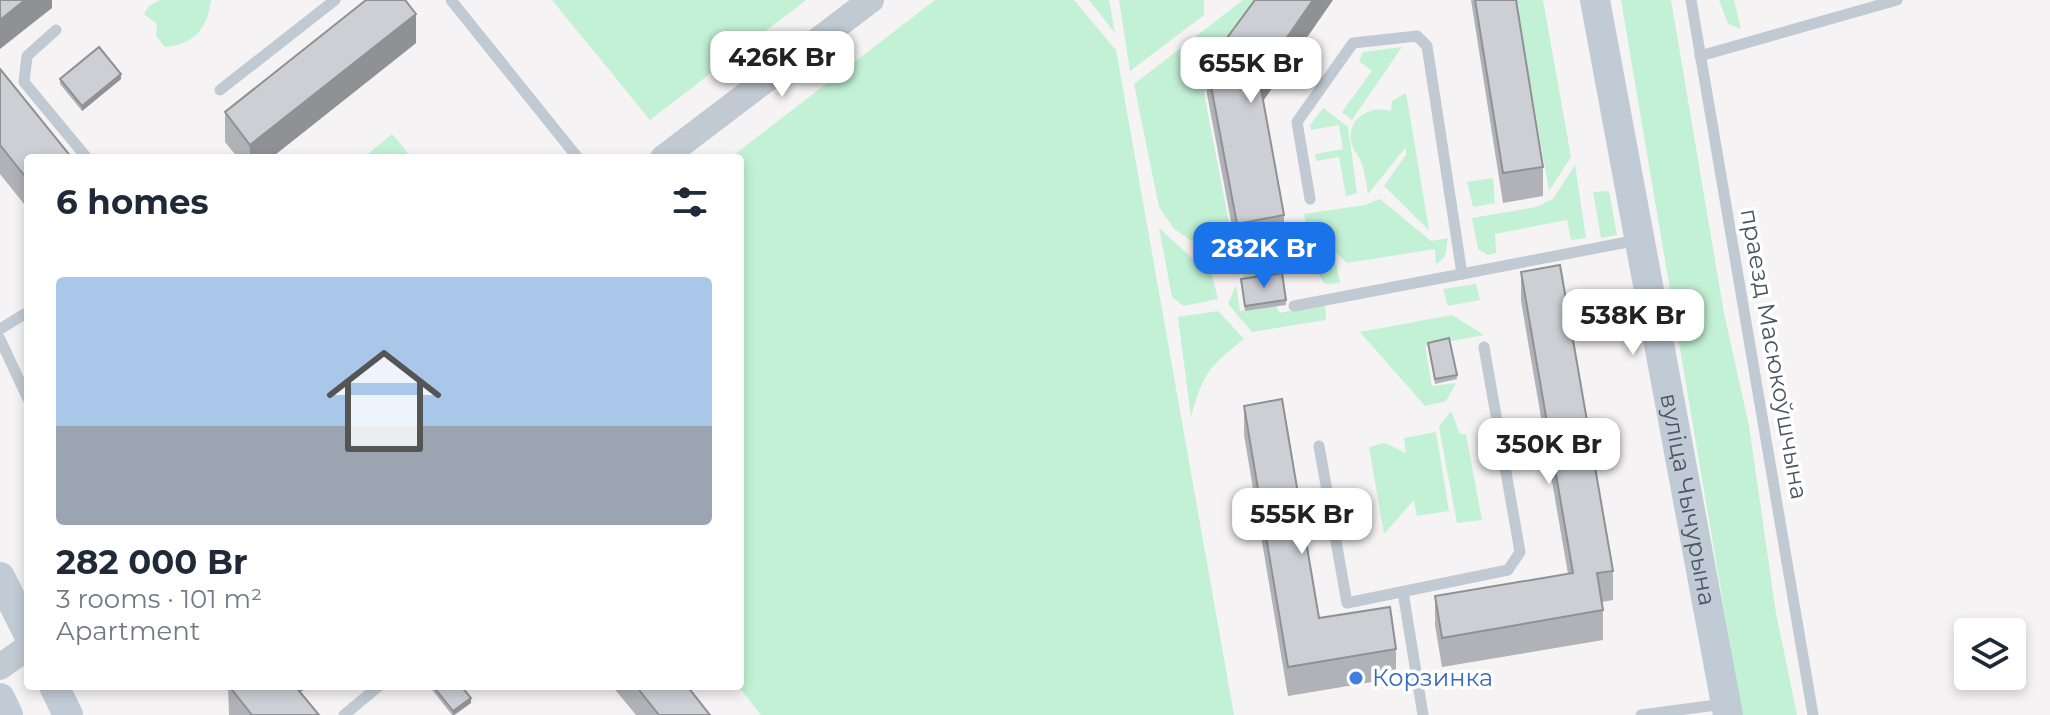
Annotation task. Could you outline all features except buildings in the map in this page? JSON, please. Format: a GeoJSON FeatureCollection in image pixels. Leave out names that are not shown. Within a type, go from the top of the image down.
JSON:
{"type":"FeatureCollection","features":[{"type":"Feature","properties":{"kind":"main road","name":"вуліца Чычурына"},"geometry":{"type":"LineString","coordinates":[[1595,0],[1727,709]]}},
{"type":"Feature","properties":{"kind":"main road"},"geometry":{"type":"LineString","coordinates":[[0,577],[24,625]]}},
{"type":"Feature","properties":{"kind":"main road"},"geometry":{"type":"LineString","coordinates":[[56,690],[68,715]]}},
{"type":"Feature","properties":{"kind":"main road"},"geometry":{"type":"LineString","coordinates":[[0,698],[8,715]]}},
{"type":"Feature","properties":{"kind":"street"},"geometry":{"type":"LineString","coordinates":[[668,154],[871,0]]}},
{"type":"Feature","properties":{"kind":"street"},"geometry":{"type":"LineString","coordinates":[[0,667],[24,650]]}},
{"type":"Feature","properties":{"kind":"lane"},"geometry":{"type":"LineString","coordinates":[[451,0],[575,154]]}},
{"type":"Feature","properties":{"kind":"lane","name":"праезд Масюкоўшчына"},"geometry":{"type":"LineString","coordinates":[[1691,0],[1813,715]]}},
{"type":"Feature","properties":{"kind":"lane"},"geometry":{"type":"LineString","coordinates":[[1700,56],[1897,0]]}},
{"type":"Feature","properties":{"kind":"lane"},"geometry":{"type":"LineString","coordinates":[[220,90],[332,1]]}},
{"type":"Feature","properties":{"kind":"lane"},"geometry":{"type":"LineString","coordinates":[[56,30],[27,56],[24,82],[84,154]]}},
{"type":"Feature","properties":{"kind":"lane"},"geometry":{"type":"LineString","coordinates":[[1310,199],[1297,122],[1353,43],[1417,36],[1427,46],[1462,274]]}},
{"type":"Feature","properties":{"kind":"lane"},"geometry":{"type":"LineString","coordinates":[[1294,306],[1638,240]]}},
{"type":"Feature","properties":{"kind":"lane"},"geometry":{"type":"LineString","coordinates":[[0,329],[24,314]]}},
{"type":"Feature","properties":{"kind":"lane"},"geometry":{"type":"LineString","coordinates":[[0,339],[24,390]]}},
{"type":"Feature","properties":{"kind":"lane"},"geometry":{"type":"LineString","coordinates":[[1319,446],[1347,603],[1508,570],[1520,552],[1484,347]]}},
{"type":"Feature","properties":{"kind":"lane"},"geometry":{"type":"LineString","coordinates":[[1403,592],[1423,715]]}},
{"type":"Feature","properties":{"kind":"lane"},"geometry":{"type":"LineString","coordinates":[[344,715],[374,690]]}},
{"type":"Feature","properties":{"kind":"lane"},"geometry":{"type":"LineString","coordinates":[[1641,715],[1727,709]]}},
{"type":"Feature","properties":{"kind":"green space"},"geometry":{"type":"Polygon","coordinates":[[[160,0],[211,0],[206,20],[197,34],[184,43],[165,47],[156,36],[157,24],[144,14],[149,6],[160,0]]]}},
{"type":"Feature","properties":{"kind":"green space"},"geometry":{"type":"Polygon","coordinates":[[[552,0],[806,0],[650,120],[552,0]]]}},
{"type":"Feature","properties":{"kind":"green space"},"geometry":{"type":"Polygon","coordinates":[[[935,0],[1074,0],[1116,50],[1234,715],[761,715],[741,690],[744,690],[744,154],[735,154],[935,0]]]}},
{"type":"Feature","properties":{"kind":"green space"},"geometry":{"type":"Polygon","coordinates":[[[1089,0],[1109,0],[1115,33],[1089,0]]]}},
{"type":"Feature","properties":{"kind":"green space"},"geometry":{"type":"Polygon","coordinates":[[[1119,0],[1204,0],[1204,15],[1130,71],[1119,0]]]}},
{"type":"Feature","properties":{"kind":"green space"},"geometry":{"type":"Polygon","coordinates":[[[1243,0],[1273,0],[1204,93],[1235,254],[1284,248],[1278,255],[1226,266],[1209,258],[1196,244],[1174,229],[1159,207],[1134,84],[1243,0]]]}},
{"type":"Feature","properties":{"kind":"green space"},"geometry":{"type":"Polygon","coordinates":[[[1516,0],[1543,0],[1571,157],[1549,191],[1516,0]]]}},
{"type":"Feature","properties":{"kind":"green space"},"geometry":{"type":"Polygon","coordinates":[[[1621,0],[1671,0],[1724,313],[1749,426],[1776,613],[1797,715],[1742,715],[1621,0]]]}},
{"type":"Feature","properties":{"kind":"green space"},"geometry":{"type":"Polygon","coordinates":[[[1719,0],[1734,0],[1741,29],[1728,24],[1719,0]]]}},
{"type":"Feature","properties":{"kind":"green space"},"geometry":{"type":"Polygon","coordinates":[[[1402,47],[1352,120],[1342,112],[1372,71],[1359,61],[1363,52],[1402,47]]]}},
{"type":"Feature","properties":{"kind":"green space"},"geometry":{"type":"Polygon","coordinates":[[[1406,93],[1429,230],[1384,186],[1406,155],[1406,147],[1368,194],[1362,166],[1352,145],[1355,121],[1367,112],[1391,111],[1392,101],[1406,93]]]}},
{"type":"Feature","properties":{"kind":"green space"},"geometry":{"type":"Polygon","coordinates":[[[1323,108],[1348,127],[1357,193],[1346,196],[1339,157],[1316,161],[1315,154],[1343,149],[1339,125],[1311,130],[1310,125],[1323,108]]]}},
{"type":"Feature","properties":{"kind":"green space"},"geometry":{"type":"Polygon","coordinates":[[[392,134],[409,154],[368,154],[392,134]]]}},
{"type":"Feature","properties":{"kind":"green space"},"geometry":{"type":"Polygon","coordinates":[[[1575,165],[1586,238],[1571,240],[1567,220],[1495,234],[1496,253],[1488,255],[1478,249],[1472,218],[1536,207],[1553,199],[1575,165]]]}},
{"type":"Feature","properties":{"kind":"green space"},"geometry":{"type":"Polygon","coordinates":[[[1493,178],[1495,203],[1473,207],[1467,182],[1493,178]]]}},
{"type":"Feature","properties":{"kind":"green space"},"geometry":{"type":"Polygon","coordinates":[[[1609,191],[1617,235],[1601,238],[1593,192],[1609,191]]]}},
{"type":"Feature","properties":{"kind":"green space"},"geometry":{"type":"Polygon","coordinates":[[[1380,199],[1431,241],[1448,238],[1445,256],[1436,265],[1435,249],[1347,263],[1306,226],[1304,214],[1365,205],[1380,199]]]}},
{"type":"Feature","properties":{"kind":"green space"},"geometry":{"type":"Polygon","coordinates":[[[1159,228],[1193,259],[1210,268],[1218,299],[1184,306],[1172,297],[1159,228]]]}},
{"type":"Feature","properties":{"kind":"green space"},"geometry":{"type":"Polygon","coordinates":[[[1304,235],[1335,258],[1340,283],[1325,284],[1314,268],[1242,279],[1247,270],[1284,264],[1304,235]]]}},
{"type":"Feature","properties":{"kind":"green space"},"geometry":{"type":"Polygon","coordinates":[[[1476,284],[1480,300],[1448,306],[1443,289],[1476,284]]]}},
{"type":"Feature","properties":{"kind":"green space"},"geometry":{"type":"Polygon","coordinates":[[[1236,285],[1240,311],[1276,305],[1279,313],[1325,304],[1326,320],[1252,332],[1228,304],[1236,285]]]}},
{"type":"Feature","properties":{"kind":"green space"},"geometry":{"type":"Polygon","coordinates":[[[1218,311],[1244,339],[1208,372],[1191,417],[1178,317],[1218,311]]]}},
{"type":"Feature","properties":{"kind":"green space"},"geometry":{"type":"Polygon","coordinates":[[[1452,315],[1484,335],[1425,346],[1432,386],[1456,383],[1446,401],[1425,406],[1360,332],[1452,315]]]}},
{"type":"Feature","properties":{"kind":"green space"},"geometry":{"type":"Polygon","coordinates":[[[1451,411],[1460,434],[1466,434],[1482,520],[1457,523],[1439,427],[1451,411]]]}},
{"type":"Feature","properties":{"kind":"green space"},"geometry":{"type":"Polygon","coordinates":[[[1436,432],[1449,511],[1417,516],[1414,500],[1384,534],[1369,447],[1385,443],[1406,453],[1404,438],[1436,432]]]}},
{"type":"Feature","properties":{"kind":"place","name":"Корзинка"},"geometry":{"type":"Point","coordinates":[1356,678]}}]}
